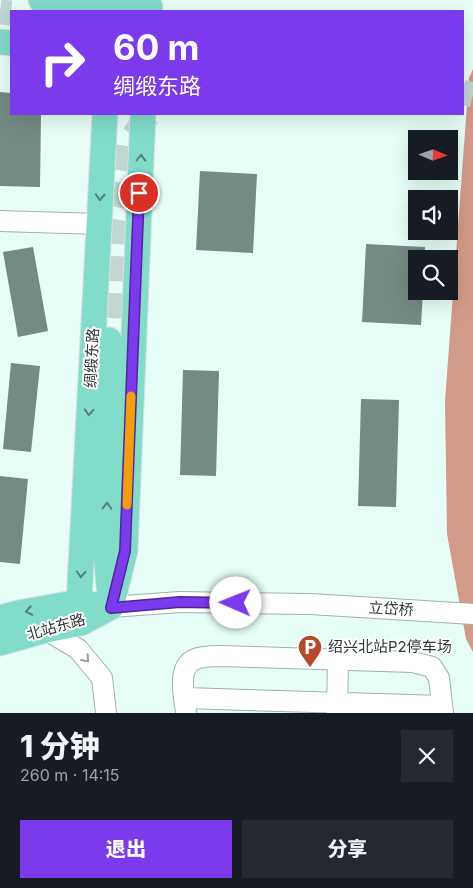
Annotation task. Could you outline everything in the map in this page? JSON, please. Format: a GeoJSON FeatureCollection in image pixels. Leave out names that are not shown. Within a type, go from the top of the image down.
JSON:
{"type":"FeatureCollection","features":[{"type":"Feature","properties":{"kind":"main road"},"geometry":{"type":"LineString","coordinates":[[41,0],[150,6]]}},
{"type":"Feature","properties":{"kind":"main road","name":"绸缎东路"},"geometry":{"type":"LineString","coordinates":[[79,602],[105,115]]}},
{"type":"Feature","properties":{"kind":"main road"},"geometry":{"type":"LineString","coordinates":[[111,608],[125,551],[143,115]]}},
{"type":"Feature","properties":{"kind":"main road"},"geometry":{"type":"LineString","coordinates":[[110,318],[106,552],[111,608]]}},
{"type":"Feature","properties":{"kind":"main road","name":"北站东路"},"geometry":{"type":"LineString","coordinates":[[0,618],[79,602],[111,608]]}},
{"type":"Feature","properties":{"kind":"main road","name":"北站东路"},"geometry":{"type":"LineString","coordinates":[[0,643],[46,630],[82,623],[111,608]]}},
{"type":"Feature","properties":{"kind":"lane"},"geometry":{"type":"LineString","coordinates":[[0,221],[99,224]]}},
{"type":"Feature","properties":{"kind":"lane","name":"北站东路"},"geometry":{"type":"LineString","coordinates":[[111,608],[180,602],[310,604]]}},
{"type":"Feature","properties":{"kind":"lane","name":"立岱桥"},"geometry":{"type":"LineString","coordinates":[[310,604],[473,614]]}},
{"type":"Feature","properties":{"kind":"lane"},"geometry":{"type":"LineString","coordinates":[[46,630],[78,649],[102,678],[106,713]]}},
{"type":"Feature","properties":{"kind":"lane"},"geometry":{"type":"LineString","coordinates":[[202,657],[338,660],[413,662],[432,667],[439,678],[443,709],[185,705],[182,674],[189,662],[202,657]]}},
{"type":"Feature","properties":{"kind":"lane"},"geometry":{"type":"LineString","coordinates":[[337,708],[338,660]]}},
{"type":"Feature","properties":{"kind":"shaded area"},"geometry":{"type":"Polygon","coordinates":[[[473,69],[473,652],[466,639],[447,534],[445,401],[453,300],[458,300],[458,250],[456,250],[469,78],[473,69]]]}},
{"type":"Feature","properties":{"kind":"building"},"geometry":{"type":"Polygon","coordinates":[[[0,92],[10,93],[10,115],[41,115],[40,187],[0,186],[0,92]]]}},
{"type":"Feature","properties":{"kind":"building"},"geometry":{"type":"Polygon","coordinates":[[[200,171],[257,174],[253,253],[196,250],[200,171]]]}},
{"type":"Feature","properties":{"kind":"building"},"geometry":{"type":"Polygon","coordinates":[[[366,244],[425,247],[425,250],[408,250],[408,300],[422,300],[421,325],[362,322],[366,244]]]}},
{"type":"Feature","properties":{"kind":"building"},"geometry":{"type":"Polygon","coordinates":[[[33,247],[48,331],[18,337],[3,252],[33,247]]]}},
{"type":"Feature","properties":{"kind":"building"},"geometry":{"type":"Polygon","coordinates":[[[11,363],[40,366],[31,452],[3,449],[11,363]]]}},
{"type":"Feature","properties":{"kind":"building"},"geometry":{"type":"Polygon","coordinates":[[[183,370],[219,371],[216,476],[180,475],[183,370]]]}},
{"type":"Feature","properties":{"kind":"building"},"geometry":{"type":"Polygon","coordinates":[[[361,399],[399,400],[396,507],[358,506],[361,399]]]}},
{"type":"Feature","properties":{"kind":"building"},"geometry":{"type":"Polygon","coordinates":[[[0,476],[28,479],[20,564],[0,562],[0,476]]]}},
{"type":"Feature","properties":{"kind":"tunnel"},"geometry":{"type":"LineString","coordinates":[[0,12],[10,13]]}},
{"type":"Feature","properties":{"kind":"tunnel"},"geometry":{"type":"LineString","coordinates":[[464,93],[473,95]]}},
{"type":"Feature","properties":{"kind":"tunnel"},"geometry":{"type":"LineString","coordinates":[[110,318],[114,227],[129,142],[148,115]]}},
{"type":"Feature","properties":{"kind":"slow traffic"},"geometry":{"type":"LineString","coordinates":[[127,505],[131,396]]}},
{"type":"Feature","properties":{"kind":"place","name":"绍兴北站P2停车场"},"geometry":{"type":"Point","coordinates":[310,668]}},
{"type":"Feature","properties":{"kind":"route"},"geometry":{"type":"LineString","coordinates":[[139,193],[125,551],[111,608],[180,602],[236,603]]}}]}
